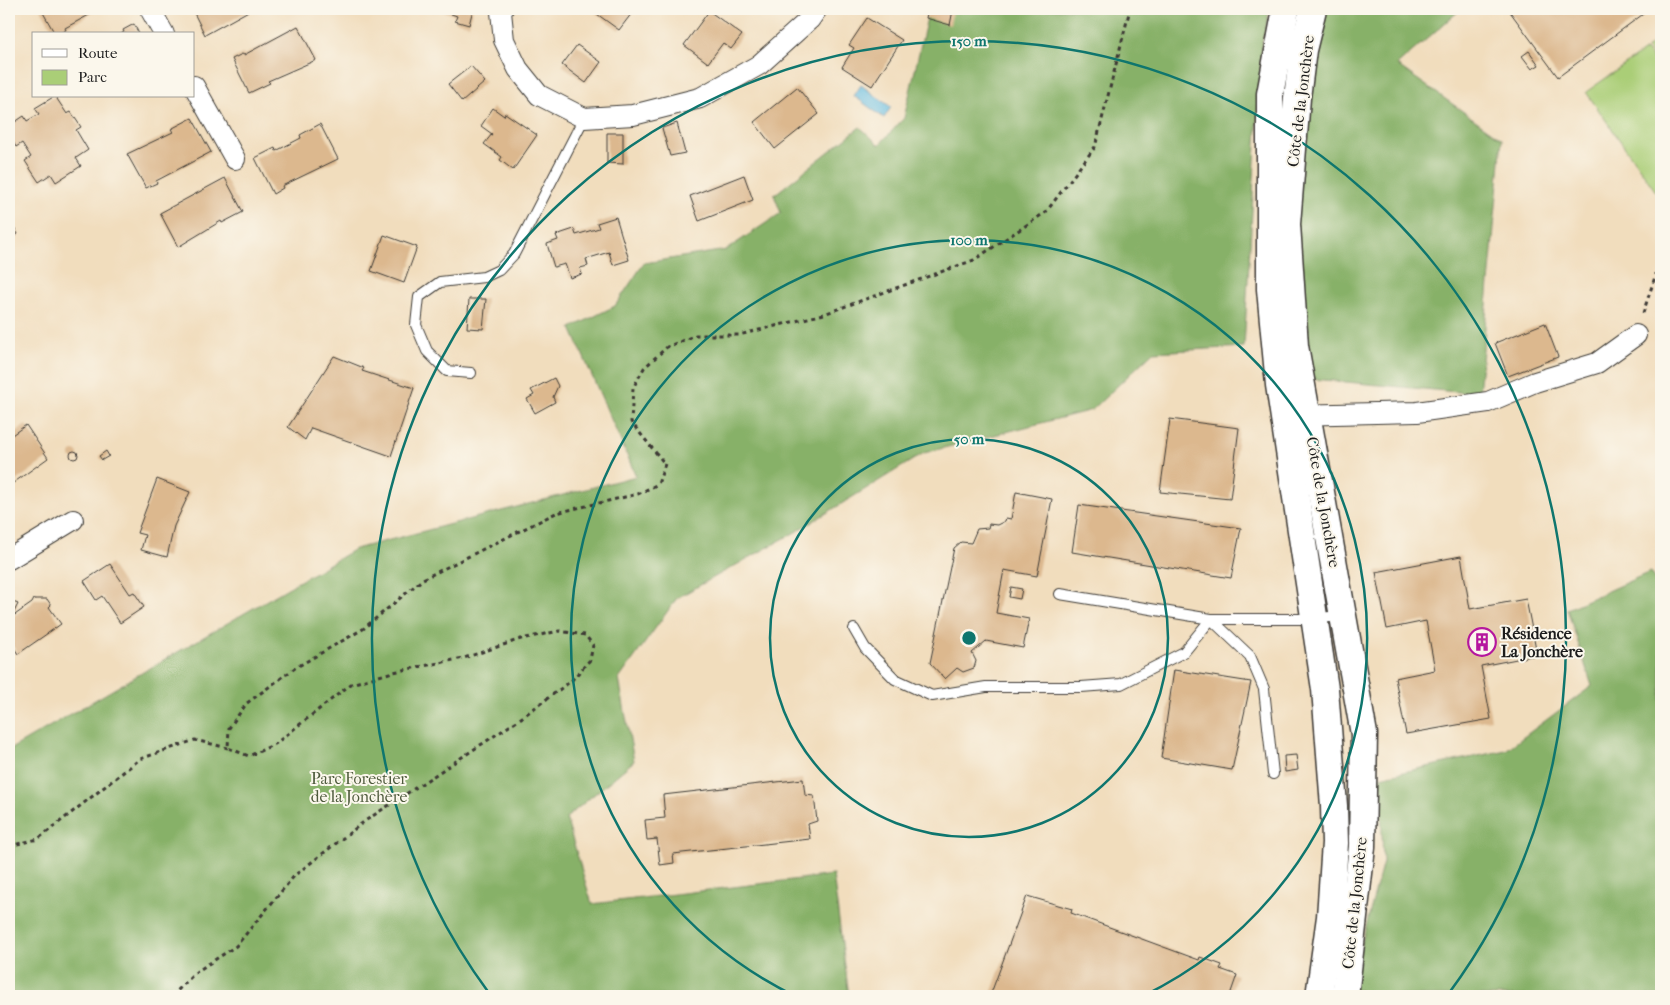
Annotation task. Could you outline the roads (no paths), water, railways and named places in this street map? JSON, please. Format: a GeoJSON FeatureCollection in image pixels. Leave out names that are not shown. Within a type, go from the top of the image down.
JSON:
{"type":"FeatureCollection","features":[{"type":"Feature","properties":{"kind":"street"},"geometry":{"type":"LineString","coordinates":[[150,9],[163,32]]}},
{"type":"Feature","properties":{"kind":"street"},"geometry":{"type":"LineString","coordinates":[[503,9],[501,12],[504,40],[518,69],[539,95],[584,118],[633,115],[700,98],[759,65],[810,19],[817,9]]}},
{"type":"Feature","properties":{"kind":"street","name":"Côte de la Jonchère"},"geometry":{"type":"LineString","coordinates":[[1286,9],[1270,94],[1268,162],[1270,289],[1279,385],[1297,415],[1343,616],[1364,734],[1362,847],[1345,996]]}},
{"type":"Feature","properties":{"kind":"street","name":"Côte de la Jonchère"},"geometry":{"type":"LineString","coordinates":[[1313,9],[1303,50],[1297,98],[1287,224],[1295,346],[1297,415],[1314,619],[1325,689],[1335,843],[1330,917],[1318,996]]}},
{"type":"Feature","properties":{"kind":"street"},"geometry":{"type":"LineString","coordinates":[[195,88],[235,159]]}},
{"type":"Feature","properties":{"kind":"street"},"geometry":{"type":"LineString","coordinates":[[1297,415],[1417,412],[1488,402],[1535,382],[1597,363],[1636,335]]}},
{"type":"Feature","properties":{"kind":"street"},"geometry":{"type":"LineString","coordinates":[[9,559],[73,520]]}},
{"type":"Feature","properties":{"kind":"lane"},"geometry":{"type":"LineString","coordinates":[[472,373],[447,371],[427,351],[416,325],[419,297],[440,282],[484,277],[499,270],[514,254],[584,118]]}},
{"type":"Feature","properties":{"kind":"lane"},"geometry":{"type":"LineString","coordinates":[[1060,594],[1211,620],[1314,619],[1343,616]]}},
{"type":"Feature","properties":{"kind":"lane"},"geometry":{"type":"LineString","coordinates":[[854,629],[865,648],[895,679],[932,696],[986,687],[1081,687],[1121,684],[1184,652],[1211,620]]}},
{"type":"Feature","properties":{"kind":"lane"},"geometry":{"type":"LineString","coordinates":[[1211,620],[1250,656],[1264,689],[1273,774]]}},
{"type":"Feature","properties":{"kind":"water"},"geometry":{"type":"Polygon","coordinates":[[[861,85],[891,107],[884,118],[854,96],[861,85]]]}},
{"type":"Feature","properties":{"kind":"place","name":"Résidence La Jonchère"},"geometry":{"type":"Point","coordinates":[1482,642]}},
{"type":"Feature","properties":{"kind":"park label","name":"Parc Forestier de la Jonchère"},"geometry":{"type":"Point","coordinates":[359,787]}}]}
